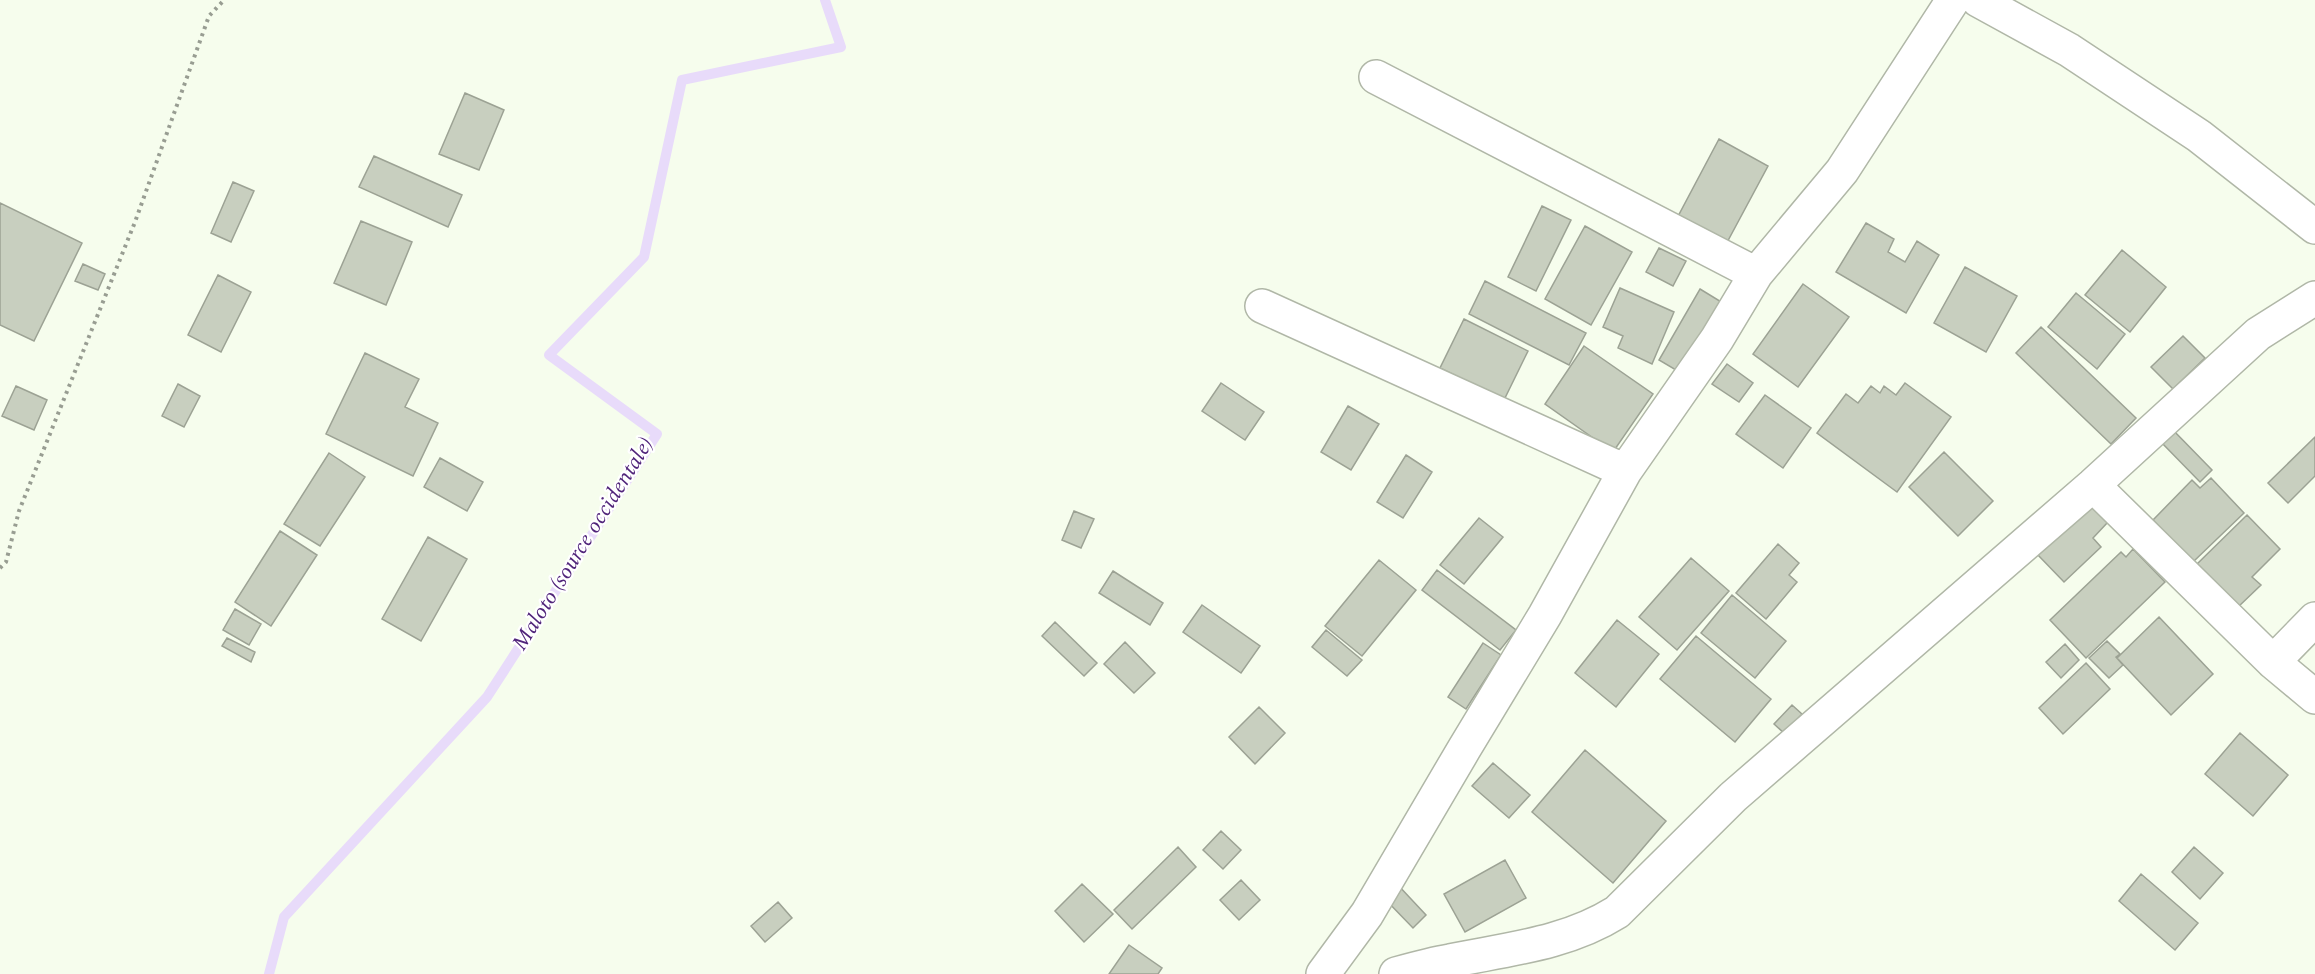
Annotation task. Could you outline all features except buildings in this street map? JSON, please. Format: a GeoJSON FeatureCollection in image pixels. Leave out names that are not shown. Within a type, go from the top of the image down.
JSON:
{"type":"FeatureCollection","features":[{"type":"Feature","properties":{"kind":"street"},"geometry":{"type":"LineString","coordinates":[[1323,974],[1367,914],[1545,615],[1625,471],[1717,339],[1756,274],[1842,171],[1953,0]]}},
{"type":"Feature","properties":{"kind":"street"},"geometry":{"type":"LineString","coordinates":[[1978,0],[2069,50],[2199,136],[2315,227]]}},
{"type":"Feature","properties":{"kind":"street"},"geometry":{"type":"LineString","coordinates":[[1376,77],[1756,274]]}},
{"type":"Feature","properties":{"kind":"street"},"geometry":{"type":"LineString","coordinates":[[1396,974],[1447,961],[1546,943],[1596,925],[1617,912],[1733,797],[2093,485],[2259,334],[2315,298]]}},
{"type":"Feature","properties":{"kind":"street"},"geometry":{"type":"LineString","coordinates":[[1262,306],[1625,471]]}},
{"type":"Feature","properties":{"kind":"street"},"geometry":{"type":"LineString","coordinates":[[2093,485],[2273,662],[2315,697]]}},
{"type":"Feature","properties":{"kind":"street"},"geometry":{"type":"LineString","coordinates":[[2273,662],[2315,619]]}},
{"type":"Feature","properties":{"kind":"path"},"geometry":{"type":"LineString","coordinates":[[0,568],[6,562],[19,511],[135,222],[209,16],[224,0]]}},
{"type":"Feature","properties":{"kind":"waterway","name":"Maloto (source occidentale)"},"geometry":{"type":"LineString","coordinates":[[269,974],[284,917],[487,697],[657,434],[549,355],[644,257],[682,80],[841,47],[825,0]]}}]}
